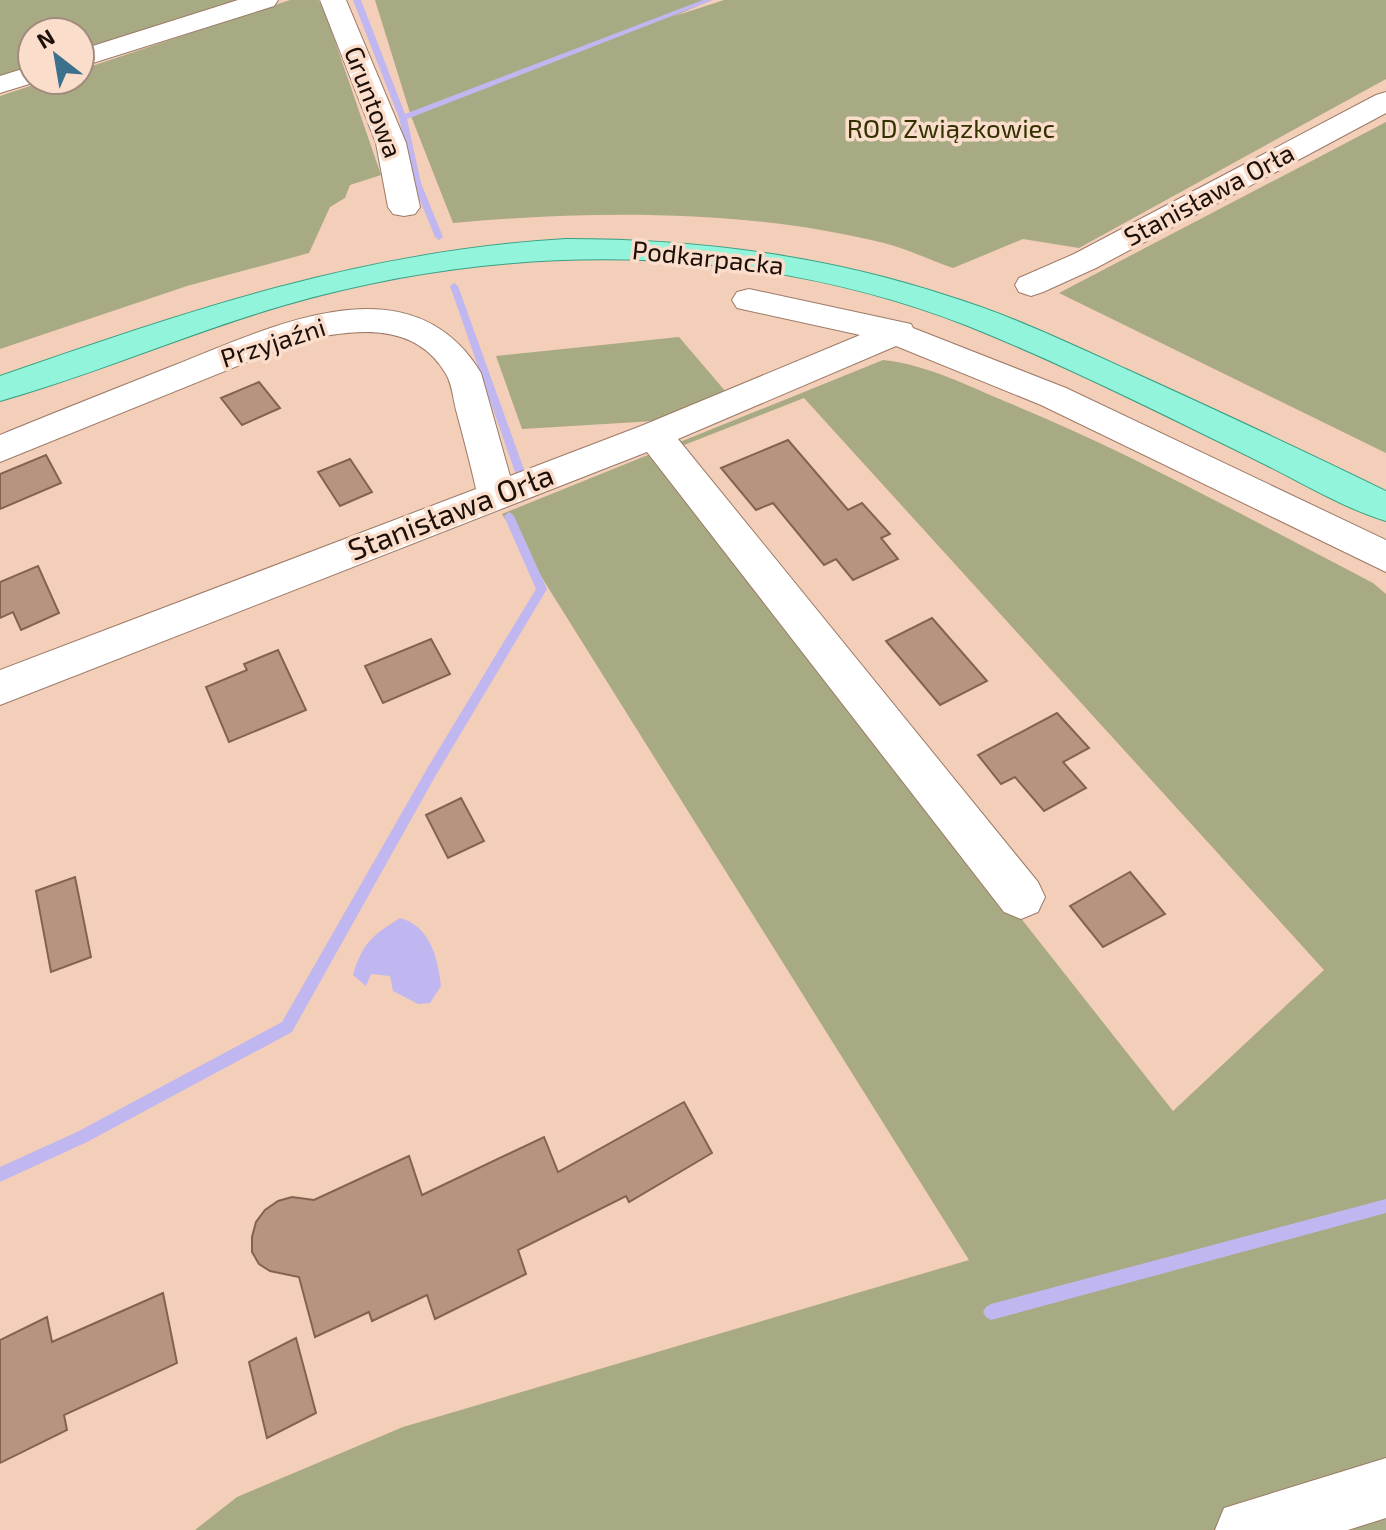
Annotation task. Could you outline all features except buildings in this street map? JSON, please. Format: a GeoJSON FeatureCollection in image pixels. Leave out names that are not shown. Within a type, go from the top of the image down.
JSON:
{"type":"FeatureCollection","features":[{"type":"Feature","properties":{"kind":"main road","name":"Podkarpacka"},"geometry":{"type":"LineString","coordinates":[[0,389],[215,316],[410,265],[531,250],[596,248],[697,253],[787,265],[842,277],[973,316],[1162,400],[1386,507]]}},
{"type":"Feature","properties":{"kind":"street"},"geometry":{"type":"LineString","coordinates":[[96,54],[265,0]]}},
{"type":"Feature","properties":{"kind":"street","name":"Gruntowa"},"geometry":{"type":"LineString","coordinates":[[333,0],[391,143],[404,207]]}},
{"type":"Feature","properties":{"kind":"street","name":"Stanisława Orła"},"geometry":{"type":"LineString","coordinates":[[1031,285],[1085,261],[1386,101]]}},
{"type":"Feature","properties":{"kind":"street"},"geometry":{"type":"LineString","coordinates":[[749,300],[814,311],[899,332],[1051,394],[1386,557]]}},
{"type":"Feature","properties":{"kind":"street","name":"Przyjaźni"},"geometry":{"type":"LineString","coordinates":[[0,449],[291,332],[347,320],[389,321],[428,335],[443,346],[464,373],[497,495]]}},
{"type":"Feature","properties":{"kind":"street","name":"Stanisława Orła"},"geometry":{"type":"LineString","coordinates":[[0,688],[654,435],[899,332]]}},
{"type":"Feature","properties":{"kind":"street"},"geometry":{"type":"LineString","coordinates":[[654,435],[1021,897]]}},
{"type":"Feature","properties":{"kind":"street"},"geometry":{"type":"LineString","coordinates":[[1246,1530],[1386,1488]]}},
{"type":"Feature","properties":{"kind":"green space"},"geometry":{"type":"Polygon","coordinates":[[[0,0],[242,0],[96,47],[96,16],[16,16],[16,73],[0,78],[0,0]]]}},
{"type":"Feature","properties":{"kind":"green space"},"geometry":{"type":"Polygon","coordinates":[[[290,0],[318,0],[324,9],[381,175],[350,185],[345,198],[330,207],[309,253],[187,286],[0,349],[0,96],[16,91],[16,96],[96,96],[96,65],[290,0]]]}},
{"type":"Feature","properties":{"kind":"green space","name":"ROD Związkowiec"},"geometry":{"type":"Polygon","coordinates":[[[375,0],[711,0],[675,16],[724,0],[1386,0],[1386,79],[1079,248],[1023,239],[953,268],[884,243],[831,232],[724,218],[615,215],[453,223],[411,116],[375,0]]]}},
{"type":"Feature","properties":{"kind":"green space"},"geometry":{"type":"Polygon","coordinates":[[[1386,122],[1386,453],[1059,293],[1386,122]]]}},
{"type":"Feature","properties":{"kind":"green space"},"geometry":{"type":"Polygon","coordinates":[[[679,337],[726,392],[654,421],[522,429],[496,356],[679,337]]]}},
{"type":"Feature","properties":{"kind":"green space"},"geometry":{"type":"Polygon","coordinates":[[[883,360],[916,366],[948,377],[1102,444],[1373,583],[1386,594],[1386,1530],[195,1530],[237,1497],[403,1427],[969,1260],[502,514],[883,360]],[[804,398],[656,456],[1173,1111],[1324,970],[804,398]]]}},
{"type":"Feature","properties":{"kind":"shaded area"},"geometry":{"type":"Polygon","coordinates":[[[400,918],[419,928],[435,954],[441,986],[430,1003],[418,1004],[393,991],[390,976],[371,974],[366,986],[353,975],[370,941],[400,918]]]}},
{"type":"Feature","properties":{"kind":"waterway"},"geometry":{"type":"LineString","coordinates":[[357,0],[403,118]]}},
{"type":"Feature","properties":{"kind":"waterway"},"geometry":{"type":"LineString","coordinates":[[403,118],[709,0]]}},
{"type":"Feature","properties":{"kind":"waterway"},"geometry":{"type":"LineString","coordinates":[[403,118],[417,183],[439,237]]}},
{"type":"Feature","properties":{"kind":"waterway"},"geometry":{"type":"LineString","coordinates":[[454,286],[521,475]]}},
{"type":"Feature","properties":{"kind":"waterway"},"geometry":{"type":"LineString","coordinates":[[0,1175],[82,1137],[287,1027],[432,771],[542,589],[509,516]]}},
{"type":"Feature","properties":{"kind":"waterway"},"geometry":{"type":"LineString","coordinates":[[991,1312],[1386,1206]]}}]}
